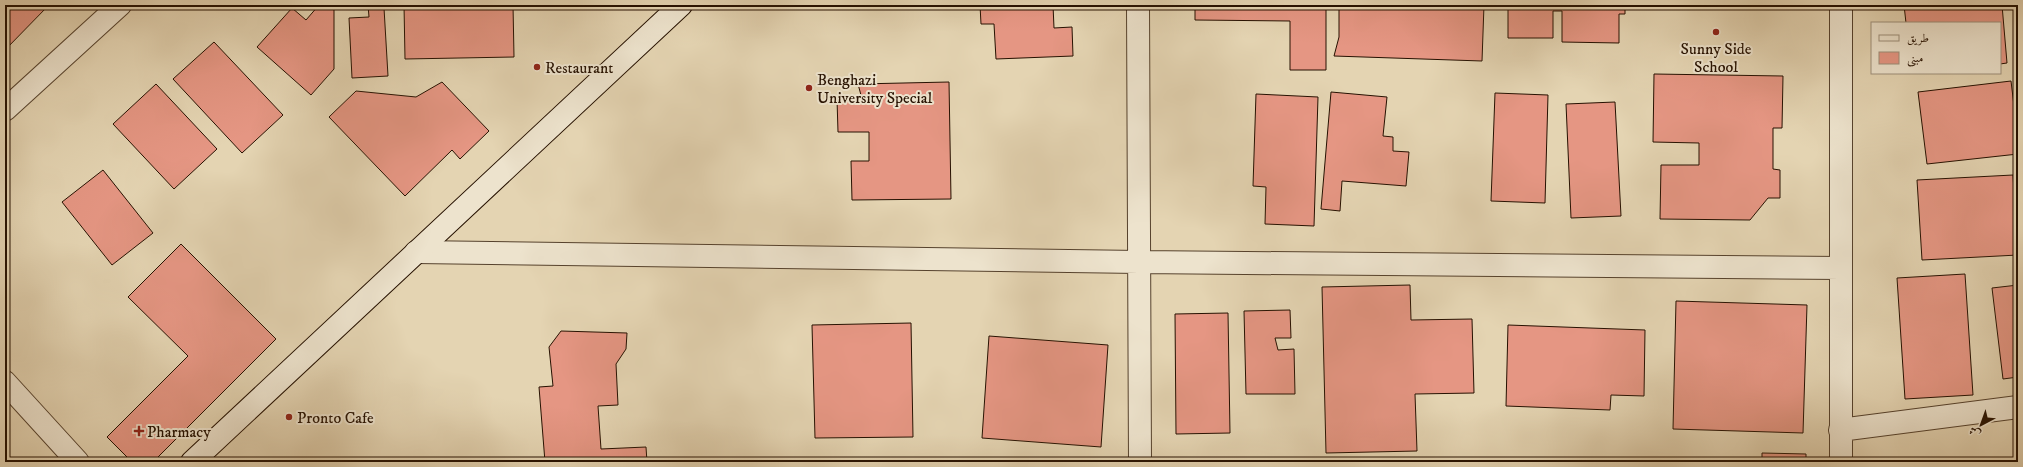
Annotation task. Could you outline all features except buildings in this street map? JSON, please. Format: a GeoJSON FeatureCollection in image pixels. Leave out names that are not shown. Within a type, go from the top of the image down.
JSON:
{"type":"FeatureCollection","features":[{"type":"Feature","properties":{"kind":"street"},"geometry":{"type":"LineString","coordinates":[[5,110],[120,5]]}},
{"type":"Feature","properties":{"kind":"street"},"geometry":{"type":"LineString","coordinates":[[192,462],[681,5]]}},
{"type":"Feature","properties":{"kind":"street"},"geometry":{"type":"LineString","coordinates":[[1138,5],[1140,462]]}},
{"type":"Feature","properties":{"kind":"street"},"geometry":{"type":"LineString","coordinates":[[1841,5],[1841,462]]}},
{"type":"Feature","properties":{"kind":"street"},"geometry":{"type":"LineString","coordinates":[[416,252],[1139,262],[1841,268]]}},
{"type":"Feature","properties":{"kind":"street"},"geometry":{"type":"LineString","coordinates":[[5,382],[78,462]]}},
{"type":"Feature","properties":{"kind":"street"},"geometry":{"type":"LineString","coordinates":[[1840,430],[2018,407]]}},
{"type":"Feature","properties":{"kind":"place","name":"Sunny Side School"},"geometry":{"type":"Point","coordinates":[1716,32]}},
{"type":"Feature","properties":{"kind":"place","name":"Restaurant"},"geometry":{"type":"Point","coordinates":[537,67]}},
{"type":"Feature","properties":{"kind":"place","name":"Benghazi University Special"},"geometry":{"type":"Point","coordinates":[809,88]}},
{"type":"Feature","properties":{"kind":"place","name":"Pronto Cafe"},"geometry":{"type":"Point","coordinates":[289,417]}},
{"type":"Feature","properties":{"kind":"place","name":"Pharmacy"},"geometry":{"type":"Point","coordinates":[139,431]}}]}
